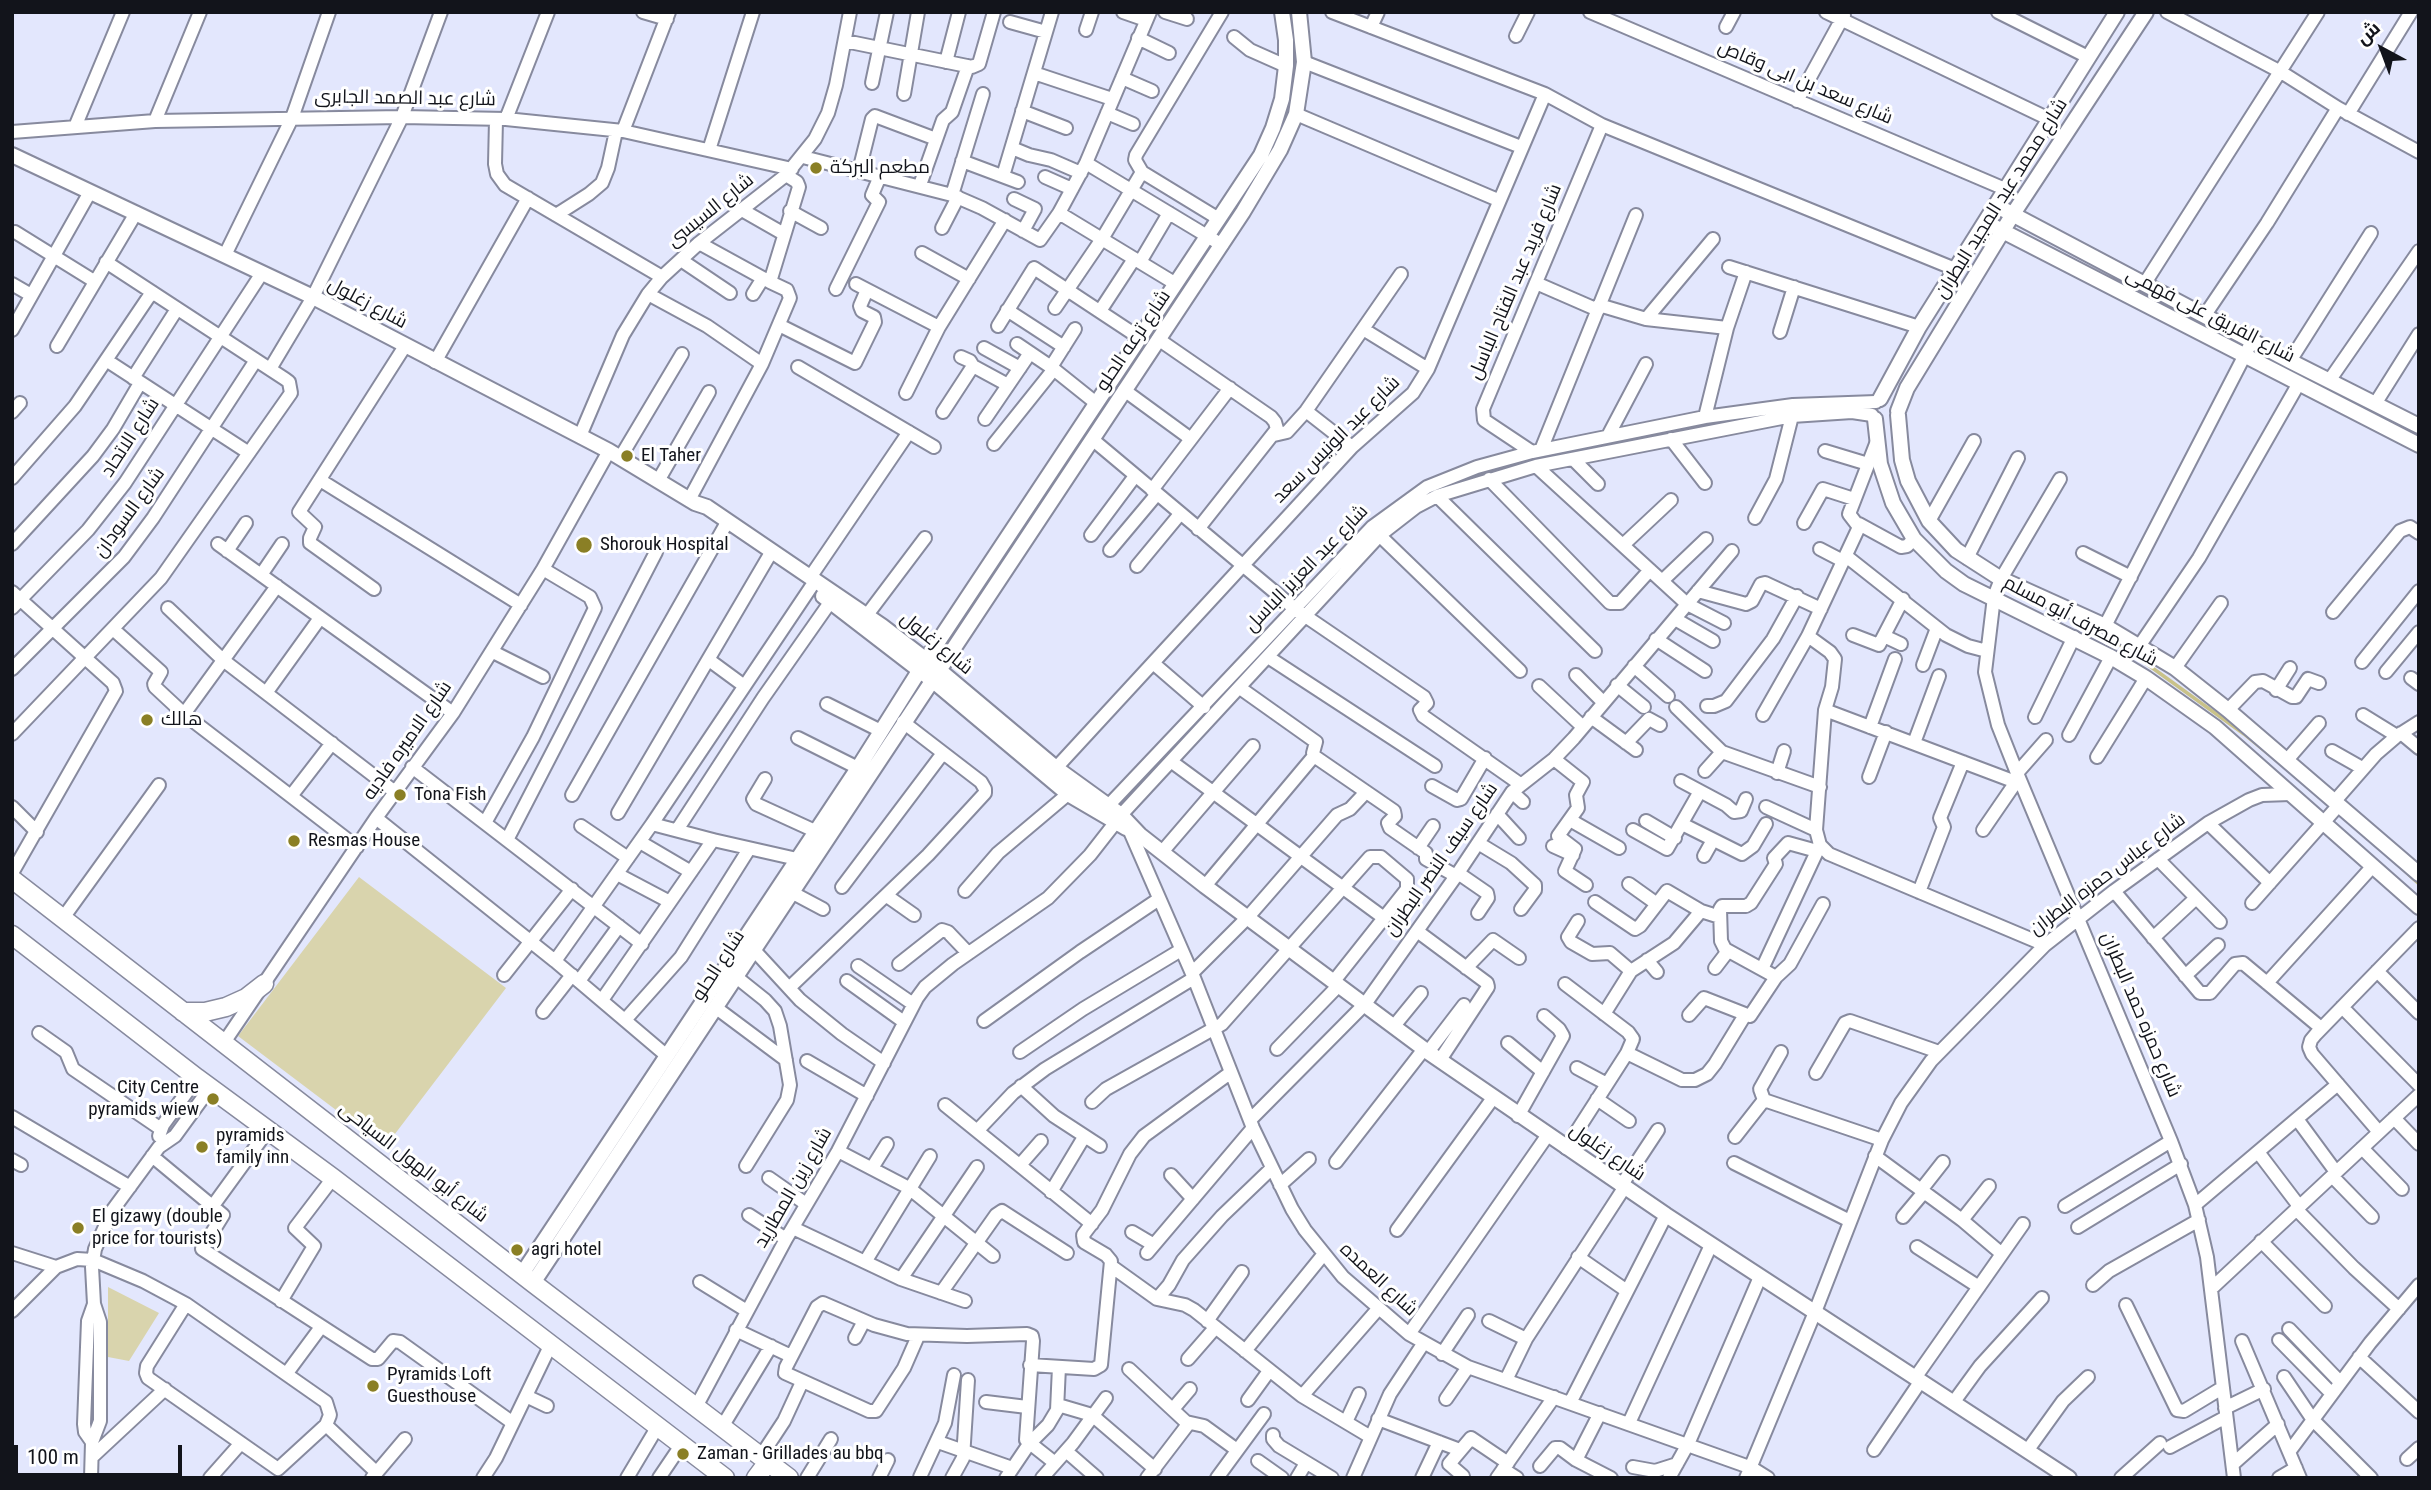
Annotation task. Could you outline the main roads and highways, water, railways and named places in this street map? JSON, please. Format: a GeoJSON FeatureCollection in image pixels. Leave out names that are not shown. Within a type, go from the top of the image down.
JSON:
{"type":"FeatureCollection","features":[{"type":"Feature","properties":{"kind":"main road","name":"شارع أبو الهول السياحى"},"geometry":{"type":"LineString","coordinates":[[12,879],[527,1279],[789,1478]]}},
{"type":"Feature","properties":{"kind":"main road"},"geometry":{"type":"LineString","coordinates":[[12,935],[725,1478]]}},
{"type":"Feature","properties":{"kind":"main road"},"geometry":{"type":"LineString","coordinates":[[183,1012],[205,1012],[226,1007],[246,998],[264,984]]}},
{"type":"Feature","properties":{"kind":"main road"},"geometry":{"type":"LineString","coordinates":[[756,1478],[764,1459]]}},
{"type":"Feature","properties":{"kind":"waterway"},"geometry":{"type":"LineString","coordinates":[[2075,620],[2115,641],[2244,734],[2283,766]]}},
{"type":"Feature","properties":{"kind":"waterway"},"geometry":{"type":"LineString","coordinates":[[2395,862],[2419,884]]}},
{"type":"Feature","properties":{"kind":"place","name":"مطعم البركة"},"geometry":{"type":"Point","coordinates":[816,168]}},
{"type":"Feature","properties":{"kind":"place","name":"El Taher"},"geometry":{"type":"Point","coordinates":[627,456]}},
{"type":"Feature","properties":{"kind":"place","name":"Shorouk Hospital"},"geometry":{"type":"Point","coordinates":[584,545]}},
{"type":"Feature","properties":{"kind":"place","name":"هالك"},"geometry":{"type":"Point","coordinates":[147,720]}},
{"type":"Feature","properties":{"kind":"place","name":"Tona Fish"},"geometry":{"type":"Point","coordinates":[400,795]}},
{"type":"Feature","properties":{"kind":"place","name":"Resmas House"},"geometry":{"type":"Point","coordinates":[294,841]}},
{"type":"Feature","properties":{"kind":"place","name":"City Centre pyramids wiew"},"geometry":{"type":"Point","coordinates":[213,1099]}},
{"type":"Feature","properties":{"kind":"place","name":"pyramids family inn"},"geometry":{"type":"Point","coordinates":[202,1147]}},
{"type":"Feature","properties":{"kind":"place","name":"El gizawy (double price for tourists)"},"geometry":{"type":"Point","coordinates":[78,1228]}},
{"type":"Feature","properties":{"kind":"place","name":"agri hotel"},"geometry":{"type":"Point","coordinates":[517,1250]}},
{"type":"Feature","properties":{"kind":"place","name":"Pyramids Loft Guesthouse"},"geometry":{"type":"Point","coordinates":[373,1386]}},
{"type":"Feature","properties":{"kind":"place","name":"Zaman - Grillades au bbq"},"geometry":{"type":"Point","coordinates":[683,1454]}}]}
